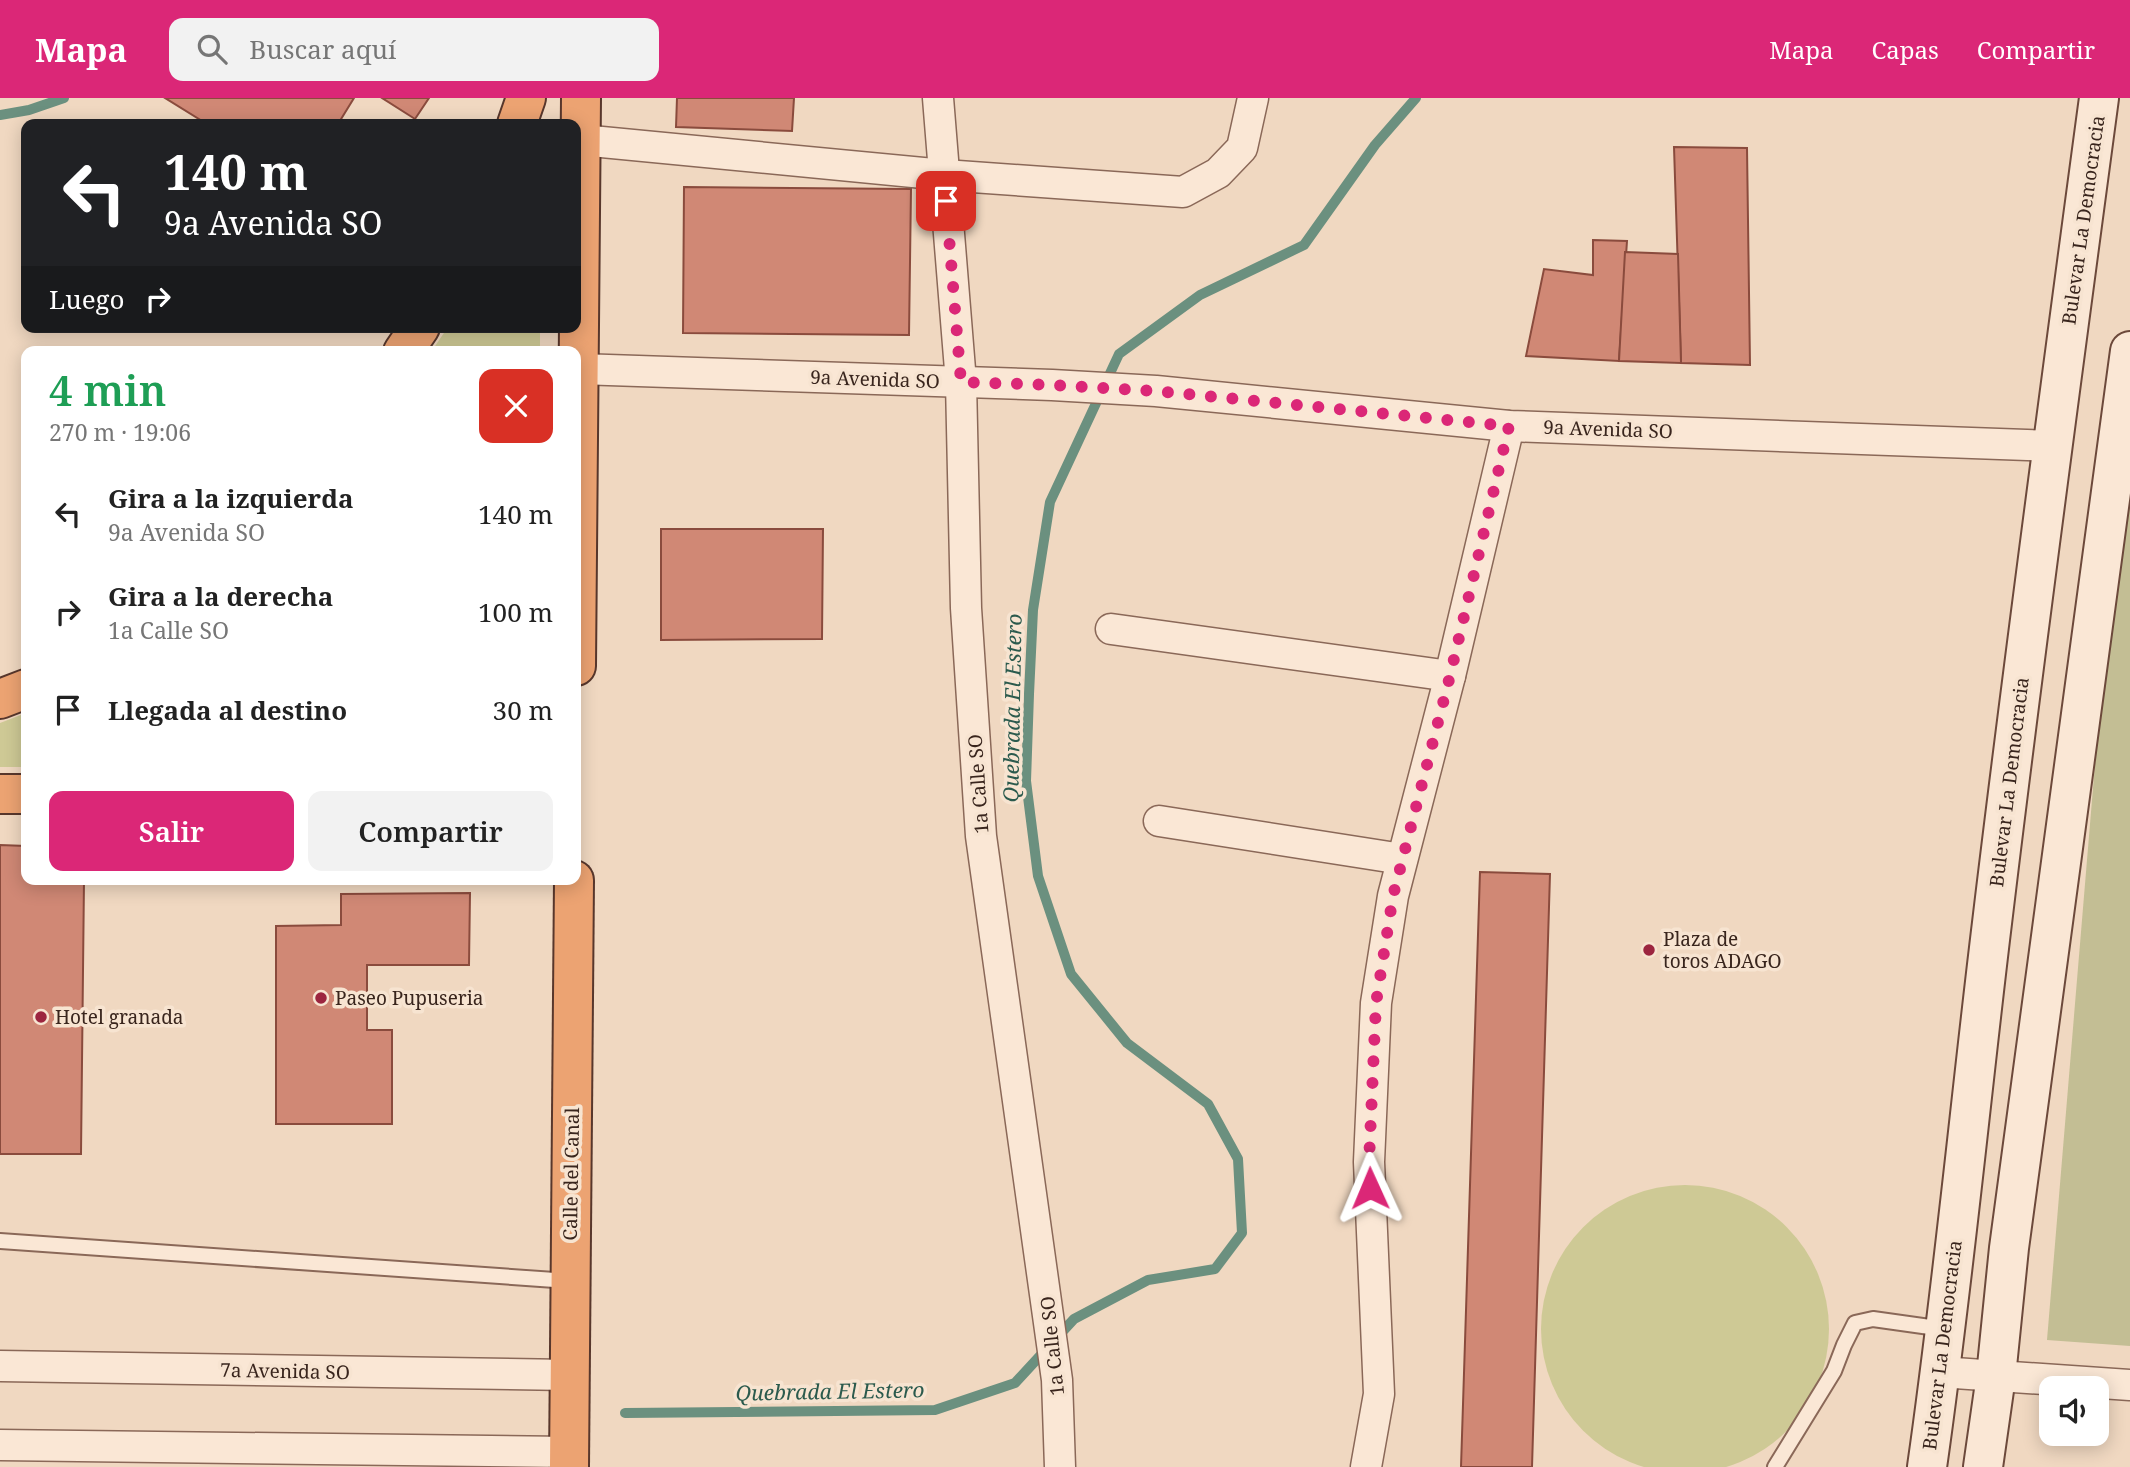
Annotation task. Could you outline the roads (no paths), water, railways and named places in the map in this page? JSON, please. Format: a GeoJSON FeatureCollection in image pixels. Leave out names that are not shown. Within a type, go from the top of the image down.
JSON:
{"type":"FeatureCollection","features":[{"type":"Feature","properties":{"kind":"highway"},"geometry":{"type":"LineString","coordinates":[[519,119],[526,98]]}},
{"type":"Feature","properties":{"kind":"highway"},"geometry":{"type":"LineString","coordinates":[[581,98],[581,140]]}},
{"type":"Feature","properties":{"kind":"highway"},"geometry":{"type":"LineString","coordinates":[[0,699],[21,691]]}},
{"type":"Feature","properties":{"kind":"highway"},"geometry":{"type":"LineString","coordinates":[[0,794],[21,794]]}},
{"type":"Feature","properties":{"kind":"highway","name":"Calle del Canal"},"geometry":{"type":"LineString","coordinates":[[569,1460],[574,885]]}},
{"type":"Feature","properties":{"kind":"main road","name":"Bulevar La Democracia"},"geometry":{"type":"LineString","coordinates":[[1927,1467],[2052,446],[2099,98]]}},
{"type":"Feature","properties":{"kind":"main road"},"geometry":{"type":"LineString","coordinates":[[1983,1467],[1996,1376],[2009,1248],[2130,351]]}},
{"type":"Feature","properties":{"kind":"street","name":"1a Calle SO"},"geometry":{"type":"LineString","coordinates":[[938,98],[961,382],[966,608],[981,836],[1045,1282],[1057,1380],[1060,1467]]}},
{"type":"Feature","properties":{"kind":"street"},"geometry":{"type":"LineString","coordinates":[[581,140],[944,175],[1183,192],[1218,173],[1242,148],[1253,98]]}},
{"type":"Feature","properties":{"kind":"street","name":"9a Avenida SO"},"geometry":{"type":"LineString","coordinates":[[581,369],[1052,385],[1156,391],[1509,426],[2052,446]]}},
{"type":"Feature","properties":{"kind":"street"},"geometry":{"type":"LineString","coordinates":[[1366,1467],[1379,1394],[1369,1162],[1376,1003],[1393,896],[1450,676],[1509,426]]}},
{"type":"Feature","properties":{"kind":"street"},"geometry":{"type":"LineString","coordinates":[[1111,629],[1450,676]]}},
{"type":"Feature","properties":{"kind":"street"},"geometry":{"type":"LineString","coordinates":[[1159,821],[1402,859]]}},
{"type":"Feature","properties":{"kind":"street","name":"7a Avenida SO"},"geometry":{"type":"LineString","coordinates":[[0,1366],[569,1375]]}},
{"type":"Feature","properties":{"kind":"street"},"geometry":{"type":"LineString","coordinates":[[1940,1372],[2130,1385]]}},
{"type":"Feature","properties":{"kind":"street"},"geometry":{"type":"LineString","coordinates":[[0,1445],[569,1460]]}},
{"type":"Feature","properties":{"kind":"lane"},"geometry":{"type":"LineString","coordinates":[[0,1241],[570,1281]]}},
{"type":"Feature","properties":{"kind":"lane"},"geometry":{"type":"LineString","coordinates":[[1775,1467],[1834,1371],[1855,1323],[1873,1319],[1945,1329]]}},
{"type":"Feature","properties":{"kind":"waterway"},"geometry":{"type":"LineString","coordinates":[[0,115],[29,110],[64,98]]}},
{"type":"Feature","properties":{"kind":"waterway","name":"Quebrada El Estero"},"geometry":{"type":"LineString","coordinates":[[625,1413],[935,1410],[1015,1383],[1074,1319],[1148,1280],[1215,1269],[1242,1233],[1238,1159],[1208,1104],[1127,1043],[1071,974],[1038,876],[1026,781],[1033,610],[1050,502],[1119,354],[1200,295],[1304,245],[1375,145],[1416,98]]}},
{"type":"Feature","properties":{"kind":"place","name":"Plaza de toros ADAGO"},"geometry":{"type":"Point","coordinates":[1649,950]}},
{"type":"Feature","properties":{"kind":"place","name":"Paseo Pupuseria"},"geometry":{"type":"Point","coordinates":[321,998]}},
{"type":"Feature","properties":{"kind":"place","name":"Hotel granada"},"geometry":{"type":"Point","coordinates":[41,1017]}}]}
